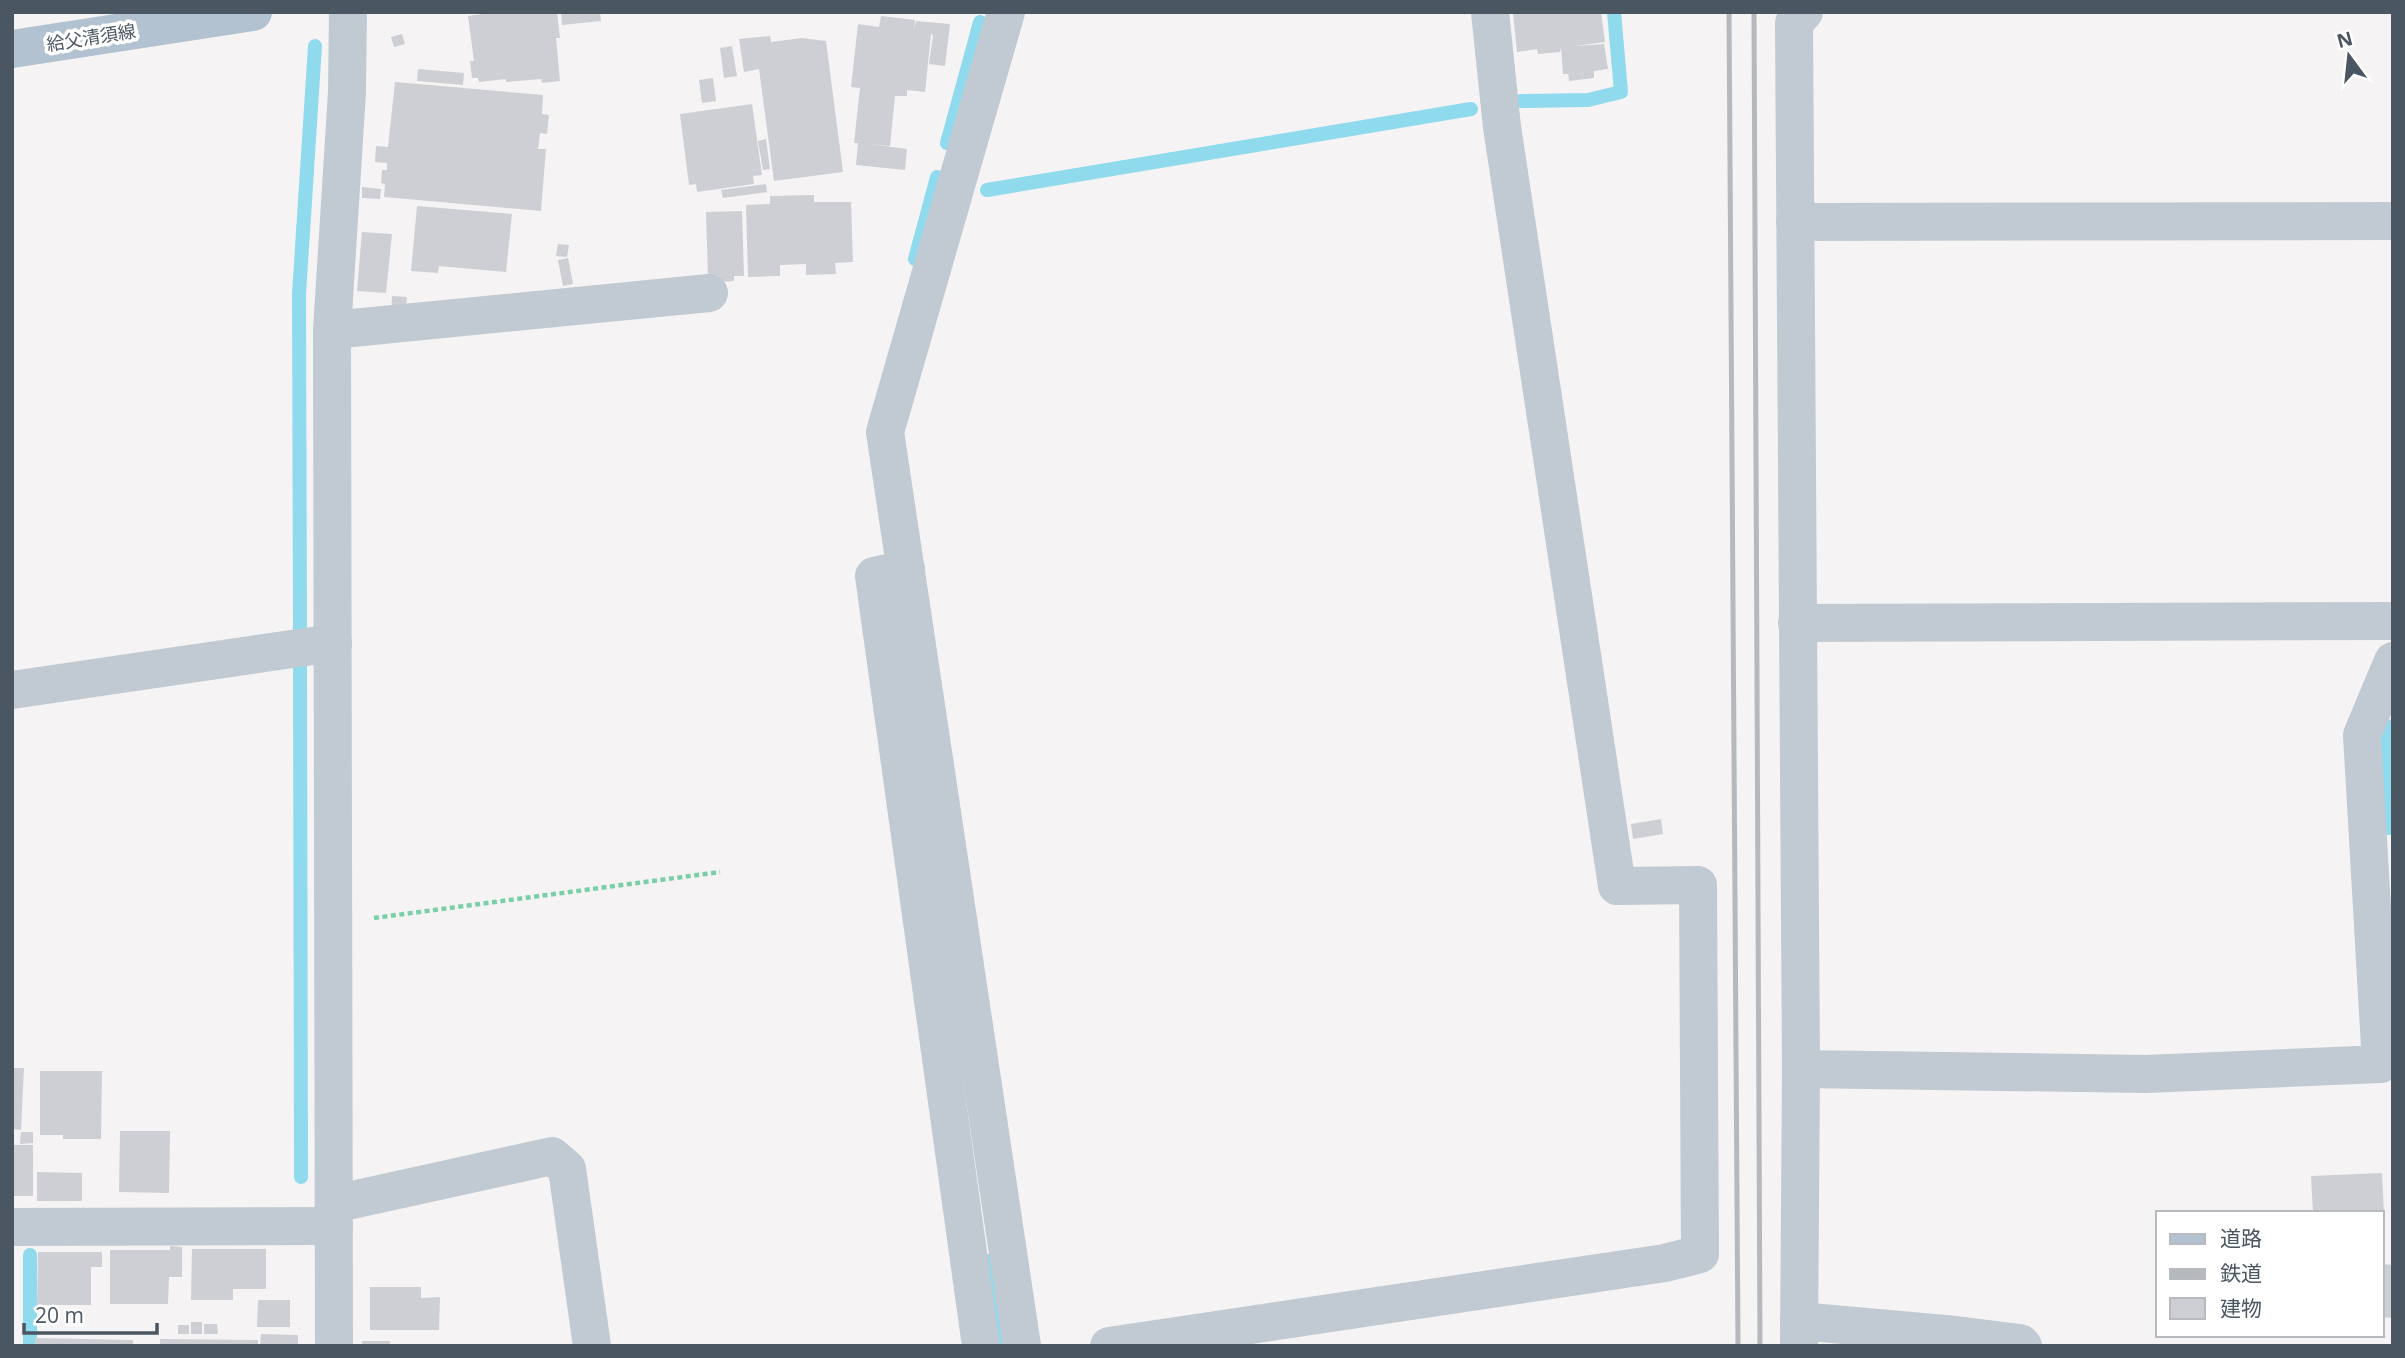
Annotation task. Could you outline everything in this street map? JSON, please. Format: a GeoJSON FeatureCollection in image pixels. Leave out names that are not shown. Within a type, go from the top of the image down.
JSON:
{"type":"FeatureCollection","features":[{"type":"Feature","properties":{"kind":"main road","name":"給父清須線"},"geometry":{"type":"LineString","coordinates":[[12,49],[253,12]]}},
{"type":"Feature","properties":{"kind":"street"},"geometry":{"type":"LineString","coordinates":[[334,1346],[331,330],[347,92],[348,12]]}},
{"type":"Feature","properties":{"kind":"street"},"geometry":{"type":"LineString","coordinates":[[1006,12],[885,432],[1022,1346]]}},
{"type":"Feature","properties":{"kind":"street"},"geometry":{"type":"LineString","coordinates":[[1109,1346],[1211,1338],[1665,1263],[1700,1254],[1698,885],[1617,886],[1502,127],[1490,12]]}},
{"type":"Feature","properties":{"kind":"street"},"geometry":{"type":"LineString","coordinates":[[1804,12],[1794,23],[1801,1069],[1799,1333],[1956,1335],[2020,1343],[2023,1346]]}},
{"type":"Feature","properties":{"kind":"street"},"geometry":{"type":"LineString","coordinates":[[1795,222],[2393,221]]}},
{"type":"Feature","properties":{"kind":"street"},"geometry":{"type":"LineString","coordinates":[[331,330],[709,293]]}},
{"type":"Feature","properties":{"kind":"street"},"geometry":{"type":"LineString","coordinates":[[906,569],[874,576],[981,1346]]}},
{"type":"Feature","properties":{"kind":"street"},"geometry":{"type":"LineString","coordinates":[[1797,623],[2393,621]]}},
{"type":"Feature","properties":{"kind":"street"},"geometry":{"type":"LineString","coordinates":[[12,690],[333,643]]}},
{"type":"Feature","properties":{"kind":"street"},"geometry":{"type":"LineString","coordinates":[[1801,1069],[2146,1074],[2381,1064],[2385,989],[2362,735],[2393,661]]}},
{"type":"Feature","properties":{"kind":"street"},"geometry":{"type":"LineString","coordinates":[[12,1227],[334,1215],[552,1156],[567,1168],[592,1346]]}},
{"type":"Feature","properties":{"kind":"path"},"geometry":{"type":"LineString","coordinates":[[334,923],[720,872]]}},
{"type":"Feature","properties":{"kind":"building"},"geometry":{"type":"Polygon","coordinates":[[[496,12],[557,12],[560,38],[556,38],[560,81],[542,83],[541,79],[506,82],[506,79],[479,82],[478,78],[472,78],[470,61],[474,61],[468,16],[496,12]]]}},
{"type":"Feature","properties":{"kind":"building"},"geometry":{"type":"Polygon","coordinates":[[[561,12],[600,12],[601,21],[562,25],[561,12]]]}},
{"type":"Feature","properties":{"kind":"building"},"geometry":{"type":"Polygon","coordinates":[[[1601,12],[1605,42],[1575,46],[1604,44],[1608,69],[1594,71],[1594,78],[1569,81],[1568,74],[1563,74],[1561,47],[1560,52],[1538,54],[1537,49],[1517,52],[1513,13],[1601,12]]]}},
{"type":"Feature","properties":{"kind":"building"},"geometry":{"type":"Polygon","coordinates":[[[881,16],[915,20],[914,29],[916,21],[950,24],[945,66],[929,64],[931,34],[925,92],[907,90],[907,96],[895,96],[890,146],[869,144],[907,149],[905,170],[856,165],[858,143],[854,143],[860,88],[851,87],[858,24],[879,27],[881,16]]]}},
{"type":"Feature","properties":{"kind":"building"},"geometry":{"type":"Polygon","coordinates":[[[402,34],[405,44],[394,47],[391,37],[402,34]]]}},
{"type":"Feature","properties":{"kind":"building"},"geometry":{"type":"Polygon","coordinates":[[[770,36],[771,42],[802,38],[826,41],[843,172],[774,181],[759,69],[744,72],[739,39],[770,36]]]}},
{"type":"Feature","properties":{"kind":"building"},"geometry":{"type":"Polygon","coordinates":[[[732,46],[737,76],[724,78],[720,48],[732,46]]]}},
{"type":"Feature","properties":{"kind":"building"},"geometry":{"type":"Polygon","coordinates":[[[418,69],[464,73],[463,85],[417,81],[418,69]]]}},
{"type":"Feature","properties":{"kind":"building"},"geometry":{"type":"Polygon","coordinates":[[[713,78],[716,101],[702,103],[699,80],[713,78]]]}},
{"type":"Feature","properties":{"kind":"building"},"geometry":{"type":"Polygon","coordinates":[[[395,82],[543,95],[542,114],[549,115],[547,134],[540,133],[538,149],[546,149],[541,211],[384,197],[382,170],[387,170],[387,163],[375,162],[376,146],[388,147],[395,82]]]}},
{"type":"Feature","properties":{"kind":"building"},"geometry":{"type":"Polygon","coordinates":[[[752,104],[762,175],[753,176],[754,184],[697,192],[696,184],[689,185],[680,114],[752,104]]]}},
{"type":"Feature","properties":{"kind":"building"},"geometry":{"type":"Polygon","coordinates":[[[766,139],[770,169],[763,170],[758,141],[766,139]]]}},
{"type":"Feature","properties":{"kind":"building"},"geometry":{"type":"Polygon","coordinates":[[[766,184],[767,192],[723,198],[721,190],[766,184]]]}},
{"type":"Feature","properties":{"kind":"building"},"geometry":{"type":"Polygon","coordinates":[[[362,187],[381,189],[380,199],[362,198],[362,187]]]}},
{"type":"Feature","properties":{"kind":"building"},"geometry":{"type":"Polygon","coordinates":[[[814,195],[814,202],[851,202],[853,262],[835,263],[836,274],[806,275],[806,264],[780,265],[780,276],[748,277],[746,205],[770,204],[770,196],[814,195]]]}},
{"type":"Feature","properties":{"kind":"building"},"geometry":{"type":"Polygon","coordinates":[[[417,206],[512,214],[506,272],[439,266],[438,273],[411,271],[417,206]]]}},
{"type":"Feature","properties":{"kind":"building"},"geometry":{"type":"Polygon","coordinates":[[[742,211],[744,276],[734,276],[734,281],[719,282],[719,276],[708,277],[706,212],[742,211]]]}},
{"type":"Feature","properties":{"kind":"building"},"geometry":{"type":"Polygon","coordinates":[[[362,232],[392,234],[386,293],[357,291],[362,232]]]}},
{"type":"Feature","properties":{"kind":"building"},"geometry":{"type":"Polygon","coordinates":[[[558,244],[569,245],[567,257],[556,256],[558,244]]]}},
{"type":"Feature","properties":{"kind":"building"},"geometry":{"type":"Polygon","coordinates":[[[568,258],[573,284],[563,286],[558,260],[568,258]]]}},
{"type":"Feature","properties":{"kind":"building"},"geometry":{"type":"Polygon","coordinates":[[[392,296],[407,297],[405,315],[391,314],[392,296]]]}},
{"type":"Feature","properties":{"kind":"building"},"geometry":{"type":"Polygon","coordinates":[[[1661,819],[1663,834],[1633,839],[1631,824],[1661,819]]]}},
{"type":"Feature","properties":{"kind":"building"},"geometry":{"type":"Polygon","coordinates":[[[12,1068],[24,1068],[21,1130],[12,1129],[12,1068]]]}},
{"type":"Feature","properties":{"kind":"building"},"geometry":{"type":"Polygon","coordinates":[[[40,1071],[102,1071],[101,1139],[63,1139],[63,1135],[40,1135],[40,1071]]]}},
{"type":"Feature","properties":{"kind":"building"},"geometry":{"type":"Polygon","coordinates":[[[120,1131],[170,1131],[169,1193],[119,1192],[120,1131]]]}},
{"type":"Feature","properties":{"kind":"building"},"geometry":{"type":"Polygon","coordinates":[[[21,1132],[33,1132],[33,1143],[20,1144],[21,1132]]]}},
{"type":"Feature","properties":{"kind":"building"},"geometry":{"type":"Polygon","coordinates":[[[12,1145],[33,1145],[33,1196],[12,1196],[12,1145]]]}},
{"type":"Feature","properties":{"kind":"building"},"geometry":{"type":"Polygon","coordinates":[[[37,1172],[82,1173],[82,1201],[37,1201],[37,1172]]]}},
{"type":"Feature","properties":{"kind":"building"},"geometry":{"type":"Polygon","coordinates":[[[2382,1173],[2384,1211],[2313,1211],[2311,1176],[2382,1173]]]}},
{"type":"Feature","properties":{"kind":"building"},"geometry":{"type":"Polygon","coordinates":[[[170,1246],[182,1247],[182,1277],[169,1277],[168,1304],[110,1304],[110,1250],[170,1250],[170,1246]]]}},
{"type":"Feature","properties":{"kind":"building"},"geometry":{"type":"Polygon","coordinates":[[[192,1249],[266,1249],[266,1289],[233,1289],[233,1300],[191,1300],[192,1249]]]}},
{"type":"Feature","properties":{"kind":"building"},"geometry":{"type":"Polygon","coordinates":[[[38,1252],[102,1252],[102,1267],[91,1267],[91,1305],[37,1305],[38,1252]]]}},
{"type":"Feature","properties":{"kind":"building"},"geometry":{"type":"Polygon","coordinates":[[[2384,1264],[2393,1265],[2392,1318],[2384,1317],[2384,1264]]]}},
{"type":"Feature","properties":{"kind":"building"},"geometry":{"type":"Polygon","coordinates":[[[370,1287],[421,1287],[421,1298],[440,1297],[439,1330],[370,1330],[370,1287]]]}},
{"type":"Feature","properties":{"kind":"building"},"geometry":{"type":"Polygon","coordinates":[[[258,1300],[290,1300],[290,1327],[257,1327],[258,1300]]]}},
{"type":"Feature","properties":{"kind":"building"},"geometry":{"type":"Polygon","coordinates":[[[191,1322],[202,1322],[202,1334],[191,1334],[191,1322]]]}},
{"type":"Feature","properties":{"kind":"building"},"geometry":{"type":"Polygon","coordinates":[[[204,1324],[217,1324],[218,1334],[204,1334],[204,1324]]]}},
{"type":"Feature","properties":{"kind":"building"},"geometry":{"type":"Polygon","coordinates":[[[178,1325],[189,1325],[189,1334],[178,1334],[178,1325]]]}},
{"type":"Feature","properties":{"kind":"building"},"geometry":{"type":"Polygon","coordinates":[[[261,1334],[298,1335],[298,1346],[260,1346],[261,1334]]]}},
{"type":"Feature","properties":{"kind":"building"},"geometry":{"type":"Polygon","coordinates":[[[35,1338],[133,1340],[133,1346],[35,1346],[35,1338]]]}},
{"type":"Feature","properties":{"kind":"building"},"geometry":{"type":"Polygon","coordinates":[[[160,1339],[258,1340],[258,1346],[160,1346],[160,1339]]]}},
{"type":"Feature","properties":{"kind":"building"},"geometry":{"type":"Polygon","coordinates":[[[362,1341],[390,1341],[390,1346],[362,1346],[362,1341]]]}},
{"type":"Feature","properties":{"kind":"waterway"},"geometry":{"type":"LineString","coordinates":[[1521,101],[1588,100],[1621,92],[1614,12]]}},
{"type":"Feature","properties":{"kind":"waterway"},"geometry":{"type":"LineString","coordinates":[[947,143],[980,22]]}},
{"type":"Feature","properties":{"kind":"waterway"},"geometry":{"type":"LineString","coordinates":[[300,630],[299,294],[315,46]]}},
{"type":"Feature","properties":{"kind":"waterway"},"geometry":{"type":"LineString","coordinates":[[987,190],[1471,109]]}},
{"type":"Feature","properties":{"kind":"waterway"},"geometry":{"type":"LineString","coordinates":[[915,259],[937,177]]}},
{"type":"Feature","properties":{"kind":"waterway"},"geometry":{"type":"LineString","coordinates":[[300,663],[301,1177]]}},
{"type":"Feature","properties":{"kind":"waterway"},"geometry":{"type":"LineString","coordinates":[[2388,828],[2387,738],[2393,726]]}},
{"type":"Feature","properties":{"kind":"waterway"},"geometry":{"type":"LineString","coordinates":[[30,1255],[30,1346]]}},
{"type":"Feature","properties":{"kind":"waterway"},"geometry":{"type":"LineString","coordinates":[[989,1261],[1000,1342]]}},
{"type":"Feature","properties":{"kind":"railway"},"geometry":{"type":"LineString","coordinates":[[1729,12],[1738,1346]]}},
{"type":"Feature","properties":{"kind":"railway"},"geometry":{"type":"LineString","coordinates":[[1754,12],[1760,1346]]}}]}
